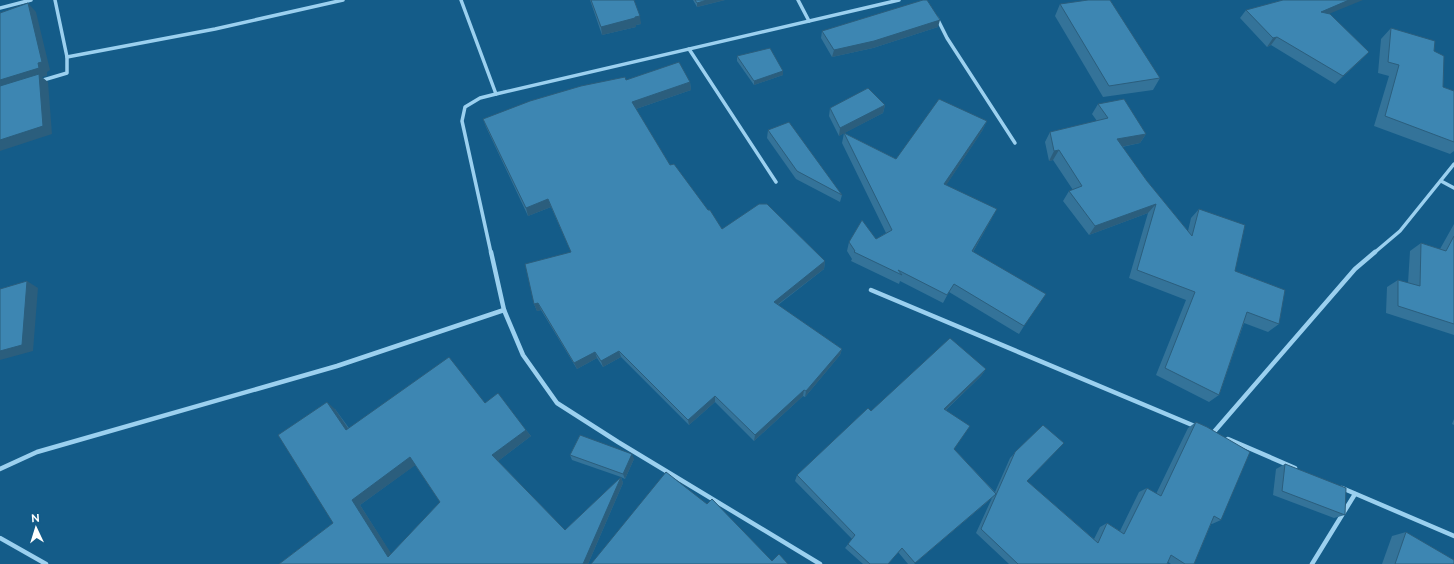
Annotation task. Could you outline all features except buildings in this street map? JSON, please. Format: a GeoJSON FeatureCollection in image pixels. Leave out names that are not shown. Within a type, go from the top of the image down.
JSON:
{"type":"FeatureCollection","features":[{"type":"Feature","properties":{"kind":"street"},"geometry":{"type":"LineString","coordinates":[[0,8],[31,0]]}},
{"type":"Feature","properties":{"kind":"street"},"geometry":{"type":"LineString","coordinates":[[37,82],[67,73],[67,57],[55,0]]}},
{"type":"Feature","properties":{"kind":"street"},"geometry":{"type":"LineString","coordinates":[[67,57],[215,29],[343,0]]}},
{"type":"Feature","properties":{"kind":"street"},"geometry":{"type":"LineString","coordinates":[[461,0],[496,94]]}},
{"type":"Feature","properties":{"kind":"street"},"geometry":{"type":"LineString","coordinates":[[798,0],[809,21]]}},
{"type":"Feature","properties":{"kind":"street"},"geometry":{"type":"LineString","coordinates":[[820,564],[618,442],[558,403],[523,355],[504,310],[462,121],[465,107],[480,98],[899,0]]}},
{"type":"Feature","properties":{"kind":"street"},"geometry":{"type":"LineString","coordinates":[[934,13],[947,38],[1015,143]]}},
{"type":"Feature","properties":{"kind":"street"},"geometry":{"type":"LineString","coordinates":[[689,49],[776,182]]}},
{"type":"Feature","properties":{"kind":"street"},"geometry":{"type":"LineString","coordinates":[[1213,433],[1355,270],[1400,231],[1454,164]]}},
{"type":"Feature","properties":{"kind":"street"},"geometry":{"type":"LineString","coordinates":[[1441,182],[1454,188]]}},
{"type":"Feature","properties":{"kind":"street"},"geometry":{"type":"LineString","coordinates":[[871,290],[1298,470]]}},
{"type":"Feature","properties":{"kind":"street"},"geometry":{"type":"LineString","coordinates":[[0,469],[37,452],[337,366],[504,310]]}},
{"type":"Feature","properties":{"kind":"street"},"geometry":{"type":"LineString","coordinates":[[1334,485],[1454,536]]}},
{"type":"Feature","properties":{"kind":"street"},"geometry":{"type":"LineString","coordinates":[[1312,564],[1355,494]]}},
{"type":"Feature","properties":{"kind":"street"},"geometry":{"type":"LineString","coordinates":[[0,538],[46,564]]}}]}
